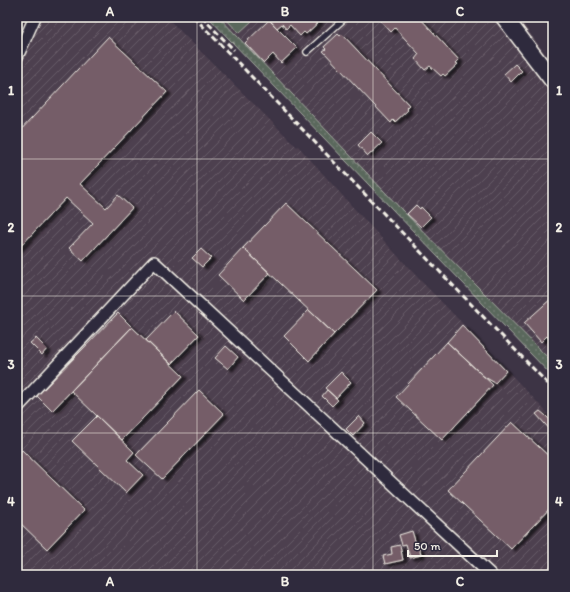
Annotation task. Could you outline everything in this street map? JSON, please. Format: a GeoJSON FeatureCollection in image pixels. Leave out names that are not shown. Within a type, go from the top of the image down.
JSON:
{"type":"FeatureCollection","features":[{"type":"Feature","properties":{"kind":"street"},"geometry":{"type":"LineString","coordinates":[[17,57],[35,17]]}},
{"type":"Feature","properties":{"kind":"street"},"geometry":{"type":"LineString","coordinates":[[504,17],[553,81]]}},
{"type":"Feature","properties":{"kind":"street"},"geometry":{"type":"LineString","coordinates":[[17,408],[154,262],[491,575]]}},
{"type":"Feature","properties":{"kind":"lane"},"geometry":{"type":"LineString","coordinates":[[307,52],[346,17]]}},
{"type":"Feature","properties":{"kind":"shaded area"},"geometry":{"type":"Polygon","coordinates":[[[28,17],[166,17],[297,147],[298,146],[420,280],[553,419],[553,575],[17,575],[17,52],[28,17]]]}},
{"type":"Feature","properties":{"kind":"shaded area"},"geometry":{"type":"Polygon","coordinates":[[[219,17],[518,17],[553,65],[553,363],[402,210],[219,17]]]}},
{"type":"Feature","properties":{"kind":"green space"},"geometry":{"type":"Polygon","coordinates":[[[208,17],[219,17],[402,210],[553,363],[553,377],[208,17]]]}},
{"type":"Feature","properties":{"kind":"green space"},"geometry":{"type":"Polygon","coordinates":[[[224,17],[249,17],[252,21],[239,33],[224,17]]]}},
{"type":"Feature","properties":{"kind":"building"},"geometry":{"type":"Polygon","coordinates":[[[267,17],[320,18],[317,20],[319,22],[306,34],[304,32],[300,36],[290,25],[286,29],[282,24],[277,28],[267,17]]]}},
{"type":"Feature","properties":{"kind":"building"},"geometry":{"type":"Polygon","coordinates":[[[381,17],[419,17],[459,60],[456,63],[458,64],[445,76],[443,74],[441,76],[430,66],[425,70],[415,59],[419,54],[395,28],[391,32],[379,19],[381,17]]]}},
{"type":"Feature","properties":{"kind":"building"},"geometry":{"type":"Polygon","coordinates":[[[269,20],[297,48],[281,63],[273,54],[264,63],[245,43],[269,20]]]}},
{"type":"Feature","properties":{"kind":"building"},"geometry":{"type":"Polygon","coordinates":[[[338,34],[340,36],[342,34],[409,105],[406,108],[408,110],[395,122],[393,120],[391,123],[323,51],[326,49],[324,47],[338,34]]]}},
{"type":"Feature","properties":{"kind":"building"},"geometry":{"type":"Polygon","coordinates":[[[108,37],[167,92],[80,184],[106,208],[118,195],[132,208],[83,261],[69,248],[93,223],[66,198],[17,250],[17,134],[108,37]]]}},
{"type":"Feature","properties":{"kind":"building"},"geometry":{"type":"Polygon","coordinates":[[[515,64],[522,71],[511,82],[504,74],[515,64]]]}},
{"type":"Feature","properties":{"kind":"building"},"geometry":{"type":"Polygon","coordinates":[[[371,132],[382,143],[368,156],[358,145],[371,132]]]}},
{"type":"Feature","properties":{"kind":"building"},"geometry":{"type":"Polygon","coordinates":[[[286,203],[377,290],[334,334],[243,248],[286,203]]]}},
{"type":"Feature","properties":{"kind":"building"},"geometry":{"type":"Polygon","coordinates":[[[416,205],[420,209],[421,207],[431,217],[421,227],[407,214],[416,205]]]}},
{"type":"Feature","properties":{"kind":"building"},"geometry":{"type":"Polygon","coordinates":[[[243,248],[270,273],[244,300],[218,275],[243,248]]]}},
{"type":"Feature","properties":{"kind":"building"},"geometry":{"type":"Polygon","coordinates":[[[201,249],[211,258],[202,267],[192,258],[201,249]]]}},
{"type":"Feature","properties":{"kind":"building"},"geometry":{"type":"Polygon","coordinates":[[[553,297],[553,343],[547,336],[541,342],[524,323],[553,297]]]}},
{"type":"Feature","properties":{"kind":"building"},"geometry":{"type":"Polygon","coordinates":[[[309,310],[334,334],[309,361],[284,336],[309,310]]]}},
{"type":"Feature","properties":{"kind":"building"},"geometry":{"type":"Polygon","coordinates":[[[174,311],[199,335],[171,364],[146,340],[174,311]]]}},
{"type":"Feature","properties":{"kind":"building"},"geometry":{"type":"Polygon","coordinates":[[[118,313],[132,327],[52,411],[37,396],[118,313]]]}},
{"type":"Feature","properties":{"kind":"building"},"geometry":{"type":"Polygon","coordinates":[[[462,325],[506,371],[495,383],[483,376],[447,342],[462,325]]]}},
{"type":"Feature","properties":{"kind":"building"},"geometry":{"type":"Polygon","coordinates":[[[132,327],[183,376],[122,440],[71,391],[132,327]]]}},
{"type":"Feature","properties":{"kind":"building"},"geometry":{"type":"Polygon","coordinates":[[[36,338],[47,349],[42,355],[30,343],[36,338]]]}},
{"type":"Feature","properties":{"kind":"building"},"geometry":{"type":"Polygon","coordinates":[[[447,342],[493,385],[442,440],[396,397],[447,342]]]}},
{"type":"Feature","properties":{"kind":"building"},"geometry":{"type":"Polygon","coordinates":[[[226,346],[238,357],[228,369],[215,358],[226,346]]]}},
{"type":"Feature","properties":{"kind":"building"},"geometry":{"type":"Polygon","coordinates":[[[341,372],[351,382],[336,398],[325,388],[341,372]]]}},
{"type":"Feature","properties":{"kind":"building"},"geometry":{"type":"Polygon","coordinates":[[[199,390],[224,414],[162,479],[136,455],[199,390]]]}},
{"type":"Feature","properties":{"kind":"building"},"geometry":{"type":"Polygon","coordinates":[[[327,390],[338,400],[332,406],[322,396],[327,390]]]}},
{"type":"Feature","properties":{"kind":"building"},"geometry":{"type":"Polygon","coordinates":[[[540,411],[553,423],[553,433],[536,414],[540,411]]]}},
{"type":"Feature","properties":{"kind":"building"},"geometry":{"type":"Polygon","coordinates":[[[97,416],[134,452],[127,460],[143,475],[126,493],[72,441],[97,416]]]}},
{"type":"Feature","properties":{"kind":"building"},"geometry":{"type":"Polygon","coordinates":[[[359,416],[365,423],[353,436],[346,429],[359,416]]]}},
{"type":"Feature","properties":{"kind":"building"},"geometry":{"type":"Polygon","coordinates":[[[512,422],[553,460],[553,505],[511,549],[448,490],[512,422]]]}},
{"type":"Feature","properties":{"kind":"building"},"geometry":{"type":"Polygon","coordinates":[[[22,450],[84,510],[47,549],[17,520],[17,455],[22,450]]]}},
{"type":"Feature","properties":{"kind":"building"},"geometry":{"type":"Polygon","coordinates":[[[412,531],[421,555],[410,558],[406,544],[402,545],[399,535],[412,531]]]}},
{"type":"Feature","properties":{"kind":"building"},"geometry":{"type":"Polygon","coordinates":[[[400,545],[403,560],[385,564],[383,556],[392,554],[391,547],[400,545]]]}},
{"type":"Feature","properties":{"kind":"building"},"geometry":{"type":"Polygon","coordinates":[[[553,564],[553,575],[543,575],[553,564]]]}},
{"type":"Feature","properties":{"kind":"railway"},"geometry":{"type":"LineString","coordinates":[[194,17],[553,389]]}},
{"type":"Feature","properties":{"kind":"railway"},"geometry":{"type":"LineString","coordinates":[[202,17],[234,50]]}}]}
